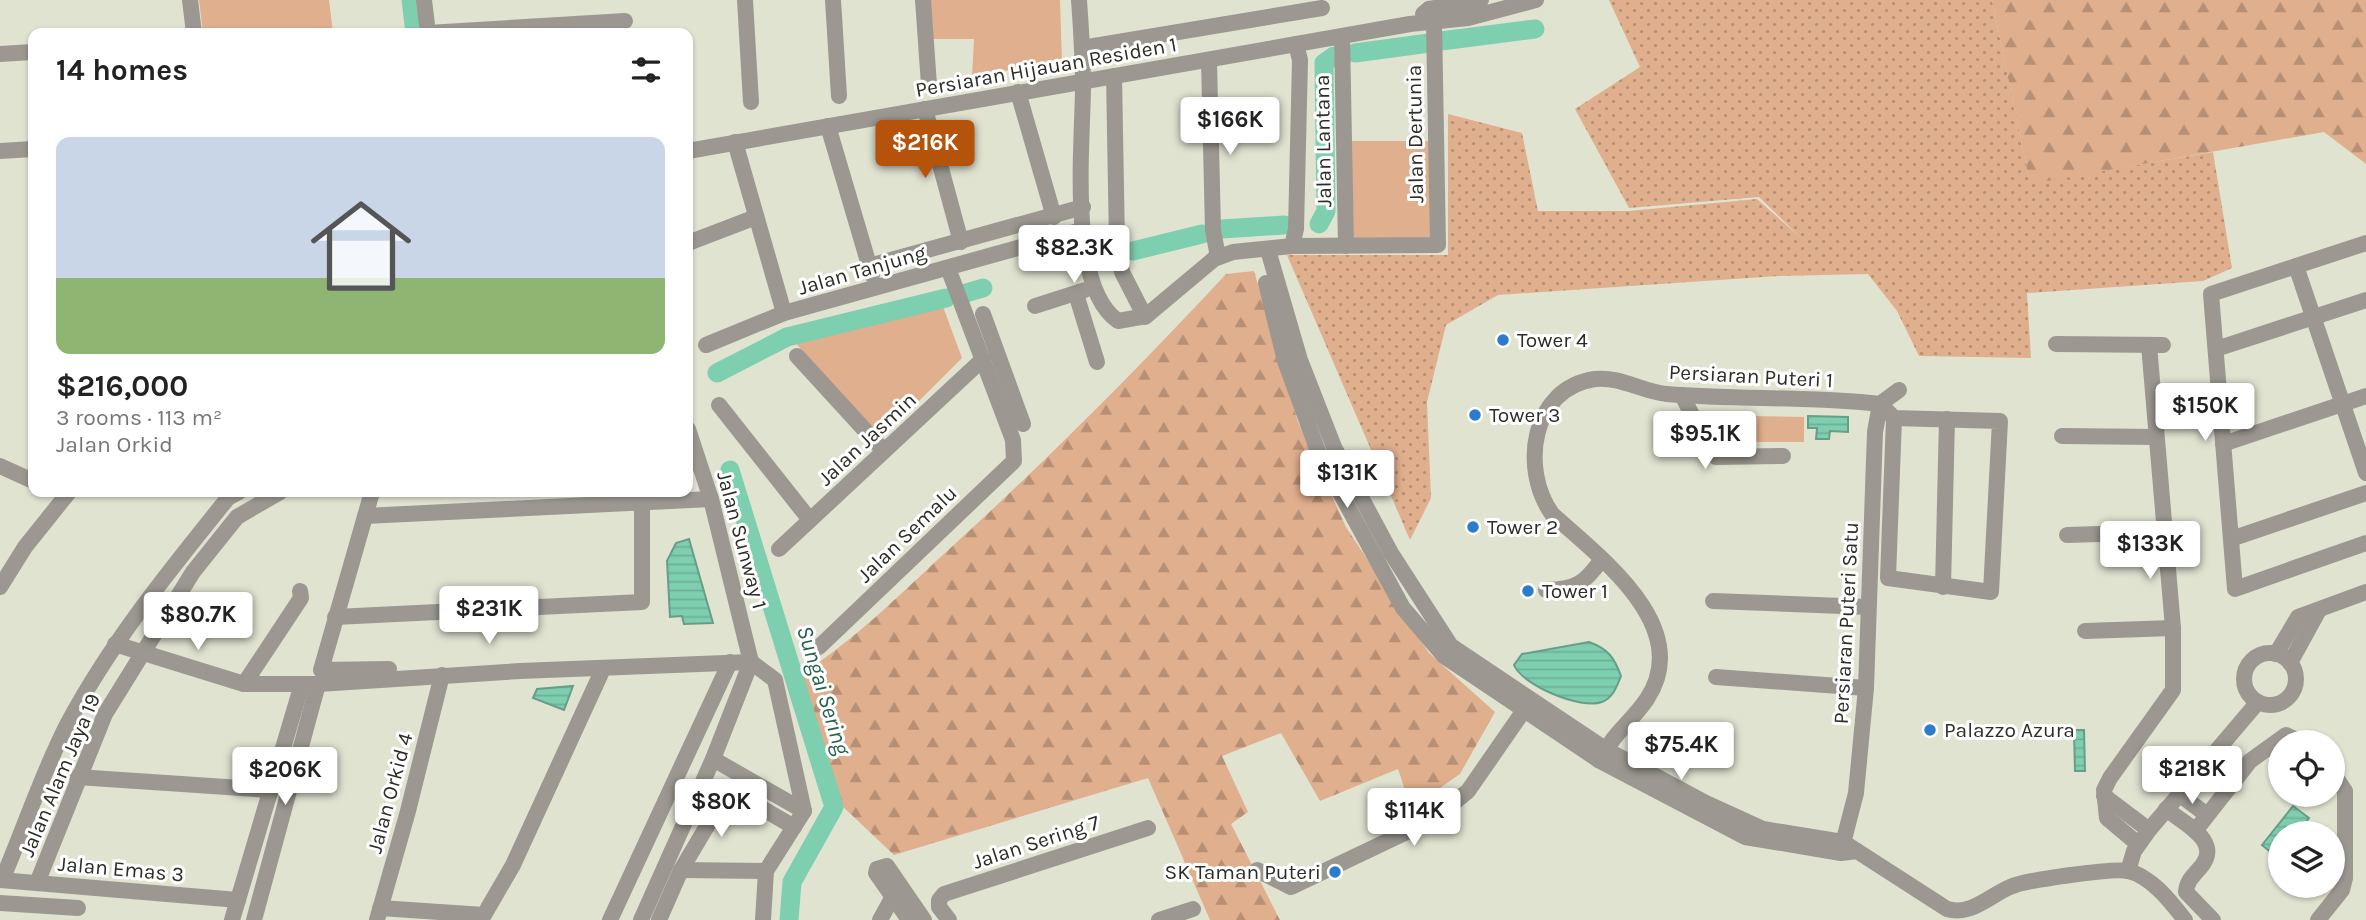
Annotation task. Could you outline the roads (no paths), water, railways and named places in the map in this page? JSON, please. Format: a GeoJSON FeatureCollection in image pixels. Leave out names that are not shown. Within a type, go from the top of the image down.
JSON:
{"type":"FeatureCollection","features":[{"type":"Feature","properties":{"kind":"street"},"geometry":{"type":"LineString","coordinates":[[190,0],[193,28]]}},
{"type":"Feature","properties":{"kind":"street"},"geometry":{"type":"LineString","coordinates":[[424,0],[427,28]]}},
{"type":"Feature","properties":{"kind":"street"},"geometry":{"type":"LineString","coordinates":[[745,0],[751,102]]}},
{"type":"Feature","properties":{"kind":"street"},"geometry":{"type":"LineString","coordinates":[[833,0],[839,96]]}},
{"type":"Feature","properties":{"kind":"street"},"geometry":{"type":"LineString","coordinates":[[923,0],[929,85]]}},
{"type":"Feature","properties":{"kind":"street"},"geometry":{"type":"LineString","coordinates":[[1079,0],[1083,81],[1082,230],[1094,287],[1101,305],[1118,321],[1145,317],[1218,257],[1233,252],[1292,246],[1346,246]]}},
{"type":"Feature","properties":{"kind":"street","name":"Persiaran Hijauan Residen 1"},"geometry":{"type":"LineString","coordinates":[[693,150],[1410,24],[1481,0]]}},
{"type":"Feature","properties":{"kind":"street","name":"Persiaran Hijauan Residen 1"},"geometry":{"type":"LineString","coordinates":[[1432,16],[1485,15],[1534,0]]}},
{"type":"Feature","properties":{"kind":"street"},"geometry":{"type":"LineString","coordinates":[[1082,48],[1322,8]]}},
{"type":"Feature","properties":{"kind":"street","name":"Jalan Dertunia"},"geometry":{"type":"LineString","coordinates":[[1346,246],[1438,245],[1432,16]]}},
{"type":"Feature","properties":{"kind":"street"},"geometry":{"type":"LineString","coordinates":[[510,28],[625,21]]}},
{"type":"Feature","properties":{"kind":"street","name":"Jalan Lantana"},"geometry":{"type":"LineString","coordinates":[[1342,36],[1346,246]]}},
{"type":"Feature","properties":{"kind":"street"},"geometry":{"type":"LineString","coordinates":[[1292,246],[1296,229],[1300,60],[1296,44]]}},
{"type":"Feature","properties":{"kind":"street"},"geometry":{"type":"LineString","coordinates":[[0,54],[28,52]]}},
{"type":"Feature","properties":{"kind":"street"},"geometry":{"type":"LineString","coordinates":[[1209,61],[1213,230],[1218,257]]}},
{"type":"Feature","properties":{"kind":"street"},"geometry":{"type":"LineString","coordinates":[[1114,76],[1117,243],[1122,272],[1145,317]]}},
{"type":"Feature","properties":{"kind":"street"},"geometry":{"type":"LineString","coordinates":[[1018,92],[1054,216]]}},
{"type":"Feature","properties":{"kind":"street"},"geometry":{"type":"LineString","coordinates":[[925,108],[961,242]]}},
{"type":"Feature","properties":{"kind":"street"},"geometry":{"type":"LineString","coordinates":[[828,126],[875,288]]}},
{"type":"Feature","properties":{"kind":"street","name":"Jalan Tanjung"},"geometry":{"type":"LineString","coordinates":[[735,142],[784,313],[1082,230]]}},
{"type":"Feature","properties":{"kind":"street"},"geometry":{"type":"LineString","coordinates":[[0,151],[28,149]]}},
{"type":"Feature","properties":{"kind":"street"},"geometry":{"type":"LineString","coordinates":[[869,267],[1083,207]]}},
{"type":"Feature","properties":{"kind":"street"},"geometry":{"type":"LineString","coordinates":[[693,241],[756,217]]}},
{"type":"Feature","properties":{"kind":"street"},"geometry":{"type":"LineString","coordinates":[[2366,243],[2211,294],[2235,589],[2366,543]]}},
{"type":"Feature","properties":{"kind":"street"},"geometry":{"type":"LineString","coordinates":[[1263,250],[1285,361],[1319,454],[1404,608],[1444,656],[1602,755],[1763,828],[1847,849],[1947,909],[1958,912],[2013,885],[2128,871],[2150,882],[2185,920]]}},
{"type":"Feature","properties":{"kind":"street"},"geometry":{"type":"LineString","coordinates":[[1263,250],[1300,360],[1334,447],[1391,553],[1451,646],[1527,706]]}},
{"type":"Feature","properties":{"kind":"street"},"geometry":{"type":"LineString","coordinates":[[2296,266],[2366,473]]}},
{"type":"Feature","properties":{"kind":"street"},"geometry":{"type":"LineString","coordinates":[[948,268],[983,359]]}},
{"type":"Feature","properties":{"kind":"street"},"geometry":{"type":"LineString","coordinates":[[1035,306],[1094,287]]}},
{"type":"Feature","properties":{"kind":"street"},"geometry":{"type":"LineString","coordinates":[[1076,294],[1097,362]]}},
{"type":"Feature","properties":{"kind":"street"},"geometry":{"type":"LineString","coordinates":[[2216,349],[2366,300]]}},
{"type":"Feature","properties":{"kind":"street"},"geometry":{"type":"LineString","coordinates":[[706,345],[784,313]]}},
{"type":"Feature","properties":{"kind":"street"},"geometry":{"type":"LineString","coordinates":[[983,314],[1023,424]]}},
{"type":"Feature","properties":{"kind":"street"},"geometry":{"type":"LineString","coordinates":[[2056,344],[2156,345],[2156,437],[2173,628],[2173,690],[2110,778],[2104,796],[2107,818],[2138,844]]}},
{"type":"Feature","properties":{"kind":"street"},"geometry":{"type":"LineString","coordinates":[[797,356],[884,451]]}},
{"type":"Feature","properties":{"kind":"street","name":"Jalan Semalu"},"geometry":{"type":"LineString","coordinates":[[819,647],[1014,461],[1015,447],[983,359]]}},
{"type":"Feature","properties":{"kind":"street","name":"Jalan Jasmin"},"geometry":{"type":"LineString","coordinates":[[779,549],[983,359]]}},
{"type":"Feature","properties":{"kind":"street","name":"Persiaran Puteri 1"},"geometry":{"type":"LineString","coordinates":[[1602,755],[1648,697],[1657,671],[1658,648],[1654,624],[1636,593],[1552,514],[1541,499],[1535,480],[1535,452],[1545,410],[1555,397],[1574,385],[1597,379],[1620,381],[1664,394],[1880,404]]}},
{"type":"Feature","properties":{"kind":"street"},"geometry":{"type":"LineString","coordinates":[[1894,418],[1887,575],[1892,581],[1991,592],[2000,421],[1894,418],[1880,404],[1899,390]]}},
{"type":"Feature","properties":{"kind":"street"},"geometry":{"type":"LineString","coordinates":[[1682,395],[1710,451],[1716,457],[1783,456]]}},
{"type":"Feature","properties":{"kind":"street"},"geometry":{"type":"LineString","coordinates":[[2223,444],[2366,396]]}},
{"type":"Feature","properties":{"kind":"street","name":"Persiaran Puteri Satu"},"geometry":{"type":"LineString","coordinates":[[1847,849],[1856,793],[1866,688],[1875,432],[1880,404]]}},
{"type":"Feature","properties":{"kind":"street"},"geometry":{"type":"LineString","coordinates":[[719,405],[810,520]]}},
{"type":"Feature","properties":{"kind":"street"},"geometry":{"type":"LineString","coordinates":[[1943,587],[1947,419]]}},
{"type":"Feature","properties":{"kind":"street"},"geometry":{"type":"LineString","coordinates":[[2062,436],[2156,437]]}},
{"type":"Feature","properties":{"kind":"street","name":"Jalan Sunway 1"},"geometry":{"type":"LineString","coordinates":[[693,444],[711,499],[751,662]]}},
{"type":"Feature","properties":{"kind":"street"},"geometry":{"type":"LineString","coordinates":[[0,466],[28,479]]}},
{"type":"Feature","properties":{"kind":"street"},"geometry":{"type":"LineString","coordinates":[[2231,539],[2366,493]]}},
{"type":"Feature","properties":{"kind":"street"},"geometry":{"type":"LineString","coordinates":[[0,570],[55,497]]}},
{"type":"Feature","properties":{"kind":"street"},"geometry":{"type":"LineString","coordinates":[[0,587],[56,497]]}},
{"type":"Feature","properties":{"kind":"street"},"geometry":{"type":"LineString","coordinates":[[1,880],[66,726],[115,644],[230,497]]}},
{"type":"Feature","properties":{"kind":"street","name":"Jalan Alam Jaya 19"},"geometry":{"type":"LineString","coordinates":[[37,883],[77,777],[105,713],[193,572],[237,517],[271,497]]}},
{"type":"Feature","properties":{"kind":"street"},"geometry":{"type":"LineString","coordinates":[[371,497],[321,670],[506,664],[650,654]]}},
{"type":"Feature","properties":{"kind":"street"},"geometry":{"type":"LineString","coordinates":[[365,516],[711,499]]}},
{"type":"Feature","properties":{"kind":"street"},"geometry":{"type":"LineString","coordinates":[[335,617],[642,602],[642,503]]}},
{"type":"Feature","properties":{"kind":"street"},"geometry":{"type":"LineString","coordinates":[[2067,535],[2164,532]]}},
{"type":"Feature","properties":{"kind":"street"},"geometry":{"type":"LineString","coordinates":[[1546,590],[1565,590],[1579,586],[1602,559]]}},
{"type":"Feature","properties":{"kind":"street"},"geometry":{"type":"LineString","coordinates":[[244,684],[301,597],[300,592]]}},
{"type":"Feature","properties":{"kind":"street"},"geometry":{"type":"LineString","coordinates":[[2276,653],[2298,617],[2366,592]]}},
{"type":"Feature","properties":{"kind":"street"},"geometry":{"type":"LineString","coordinates":[[1713,601],[1868,607]]}},
{"type":"Feature","properties":{"kind":"street"},"geometry":{"type":"LineString","coordinates":[[2290,663],[2319,610]]}},
{"type":"Feature","properties":{"kind":"street"},"geometry":{"type":"LineString","coordinates":[[2085,631],[2173,628]]}},
{"type":"Feature","properties":{"kind":"street"},"geometry":{"type":"LineString","coordinates":[[115,644],[244,684],[318,684],[751,662],[775,680],[804,811],[766,871],[763,920]]}},
{"type":"Feature","properties":{"kind":"street"},"geometry":{"type":"LineString","coordinates":[[2276,653],[2290,663],[2296,679],[2290,695],[2275,704],[2258,702],[2246,690],[2244,682],[2247,666],[2260,655],[2276,653]]}},
{"type":"Feature","properties":{"kind":"street"},"geometry":{"type":"LineString","coordinates":[[610,920],[730,662]]}},
{"type":"Feature","properties":{"kind":"street"},"geometry":{"type":"LineString","coordinates":[[751,662],[713,759],[642,919],[660,920],[681,870],[729,789],[794,827]]}},
{"type":"Feature","properties":{"kind":"street"},"geometry":{"type":"LineString","coordinates":[[378,914],[484,915],[513,865],[603,669]]}},
{"type":"Feature","properties":{"kind":"street","name":"Jalan Orkid 4"},"geometry":{"type":"LineString","coordinates":[[378,914],[442,676]]}},
{"type":"Feature","properties":{"kind":"street"},"geometry":{"type":"LineString","coordinates":[[1716,677],[1866,688]]}},
{"type":"Feature","properties":{"kind":"street"},"geometry":{"type":"LineString","coordinates":[[232,920],[302,684]]}},
{"type":"Feature","properties":{"kind":"street"},"geometry":{"type":"LineString","coordinates":[[254,920],[318,684]]}},
{"type":"Feature","properties":{"kind":"street"},"geometry":{"type":"LineString","coordinates":[[2128,871],[2138,844],[2258,702]]}},
{"type":"Feature","properties":{"kind":"street"},"geometry":{"type":"LineString","coordinates":[[1257,870],[1291,887],[1434,819],[1468,791],[1527,706]]}},
{"type":"Feature","properties":{"kind":"street"},"geometry":{"type":"LineString","coordinates":[[2195,831],[2250,761],[2268,746]]}},
{"type":"Feature","properties":{"kind":"street"},"geometry":{"type":"LineString","coordinates":[[713,759],[804,811]]}},
{"type":"Feature","properties":{"kind":"street"},"geometry":{"type":"LineString","coordinates":[[77,777],[271,790]]}},
{"type":"Feature","properties":{"kind":"street"},"geometry":{"type":"LineString","coordinates":[[2179,794],[2207,815]]}},
{"type":"Feature","properties":{"kind":"street"},"geometry":{"type":"LineString","coordinates":[[2104,796],[2149,830]]}},
{"type":"Feature","properties":{"kind":"street"},"geometry":{"type":"LineString","coordinates":[[2318,920],[2342,890],[2345,878],[2345,807]]}},
{"type":"Feature","properties":{"kind":"street"},"geometry":{"type":"LineString","coordinates":[[2166,809],[2195,831],[2209,847],[2208,860],[2186,883],[2186,892],[2213,920]]}},
{"type":"Feature","properties":{"kind":"street","name":"Jalan Sering 7"},"geometry":{"type":"LineString","coordinates":[[949,920],[939,907],[939,900],[944,894],[1149,828]]}},
{"type":"Feature","properties":{"kind":"street"},"geometry":{"type":"LineString","coordinates":[[681,832],[698,842]]}},
{"type":"Feature","properties":{"kind":"street"},"geometry":{"type":"LineString","coordinates":[[681,870],[766,871]]}},
{"type":"Feature","properties":{"kind":"street","name":"Jalan Emas 3"},"geometry":{"type":"LineString","coordinates":[[1,880],[238,900]]}},
{"type":"Feature","properties":{"kind":"street"},"geometry":{"type":"LineString","coordinates":[[880,920],[897,894]]}},
{"type":"Feature","properties":{"kind":"street"},"geometry":{"type":"LineString","coordinates":[[897,894],[909,920]]}},
{"type":"Feature","properties":{"kind":"street"},"geometry":{"type":"LineString","coordinates":[[897,894],[923,920]]}},
{"type":"Feature","properties":{"kind":"street"},"geometry":{"type":"LineString","coordinates":[[0,903],[78,908]]}},
{"type":"Feature","properties":{"kind":"street"},"geometry":{"type":"LineString","coordinates":[[1159,920],[1194,909]]}},
{"type":"Feature","properties":{"kind":"waterway","name":"Sungai Sering"},"geometry":{"type":"LineString","coordinates":[[411,0],[414,28]]}},
{"type":"Feature","properties":{"kind":"waterway"},"geometry":{"type":"LineString","coordinates":[[1441,41],[1535,29]]}},
{"type":"Feature","properties":{"kind":"waterway"},"geometry":{"type":"LineString","coordinates":[[1355,53],[1429,43]]}},
{"type":"Feature","properties":{"kind":"waterway"},"geometry":{"type":"LineString","coordinates":[[1319,224],[1326,211],[1324,63],[1334,56]]}},
{"type":"Feature","properties":{"kind":"waterway"},"geometry":{"type":"LineString","coordinates":[[1222,229],[1284,225]]}},
{"type":"Feature","properties":{"kind":"waterway"},"geometry":{"type":"LineString","coordinates":[[1133,251],[1202,234]]}},
{"type":"Feature","properties":{"kind":"waterway"},"geometry":{"type":"LineString","coordinates":[[966,293],[983,288]]}},
{"type":"Feature","properties":{"kind":"waterway"},"geometry":{"type":"LineString","coordinates":[[717,373],[787,337],[946,298]]}},
{"type":"Feature","properties":{"kind":"waterway","name":"Sungai Sering"},"geometry":{"type":"LineString","coordinates":[[730,470],[834,807],[792,882],[789,920]]}},
{"type":"Feature","properties":{"kind":"place","name":"Tower 4"},"geometry":{"type":"Point","coordinates":[1503,340]}},
{"type":"Feature","properties":{"kind":"place","name":"Tower 3"},"geometry":{"type":"Point","coordinates":[1475,415]}},
{"type":"Feature","properties":{"kind":"place","name":"Tower 2"},"geometry":{"type":"Point","coordinates":[1473,527]}},
{"type":"Feature","properties":{"kind":"place","name":"Tower 1"},"geometry":{"type":"Point","coordinates":[1528,591]}},
{"type":"Feature","properties":{"kind":"place","name":"Palazzo Azura"},"geometry":{"type":"Point","coordinates":[1930,730]}},
{"type":"Feature","properties":{"kind":"place","name":"SK Taman Puteri"},"geometry":{"type":"Point","coordinates":[1335,872]}}]}
